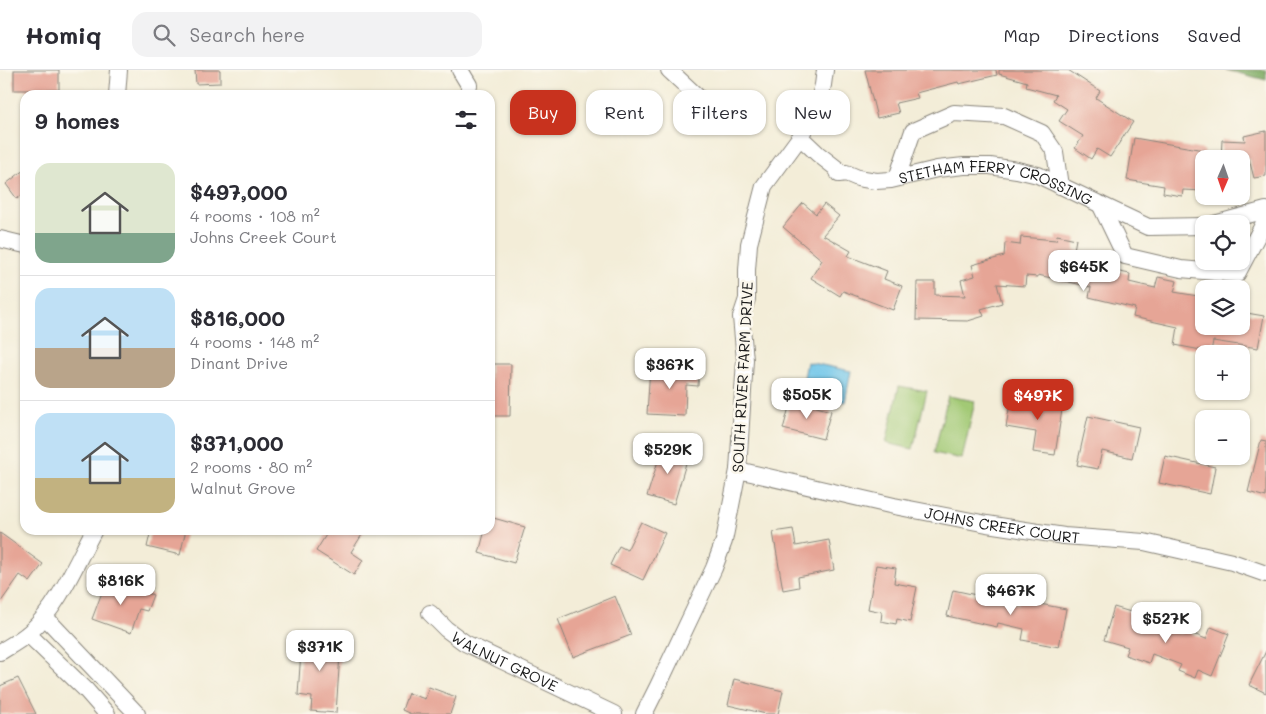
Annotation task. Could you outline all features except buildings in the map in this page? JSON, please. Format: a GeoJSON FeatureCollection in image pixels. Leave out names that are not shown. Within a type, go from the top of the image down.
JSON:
{"type":"FeatureCollection","features":[{"type":"Feature","properties":{"kind":"street"},"geometry":{"type":"LineString","coordinates":[[117,90],[119,70]]}},
{"type":"Feature","properties":{"kind":"street"},"geometry":{"type":"LineString","coordinates":[[460,70],[469,85]]}},
{"type":"Feature","properties":{"kind":"street"},"geometry":{"type":"LineString","coordinates":[[669,70],[690,90]]}},
{"type":"Feature","properties":{"kind":"street","name":"SOUTH RIVER FARM DRIVE"},"geometry":{"type":"LineString","coordinates":[[644,714],[714,568],[724,541],[738,470],[745,360],[742,317],[747,299],[749,244],[764,186],[800,137],[818,104],[823,85],[824,70]]}},
{"type":"Feature","properties":{"kind":"street"},"geometry":{"type":"LineString","coordinates":[[897,178],[913,131],[954,113],[1004,116],[1042,134],[1054,152],[1060,186]]}},
{"type":"Feature","properties":{"kind":"street","name":"STETHAM FERRY CROSSING"},"geometry":{"type":"LineString","coordinates":[[800,137],[836,168],[839,174],[846,173],[858,178],[876,181],[937,169],[990,166],[1038,175],[1148,227],[1195,226]]}},
{"type":"Feature","properties":{"kind":"street"},"geometry":{"type":"LineString","coordinates":[[1100,204],[1125,256],[1181,269],[1237,274],[1264,225],[1266,210],[1247,215]]}},
{"type":"Feature","properties":{"kind":"street"},"geometry":{"type":"LineString","coordinates":[[0,240],[20,244]]}},
{"type":"Feature","properties":{"kind":"street","name":"JOHNS CREEK COURT"},"geometry":{"type":"LineString","coordinates":[[738,470],[894,506],[987,524],[1064,536],[1144,542],[1232,562],[1266,574]]}},
{"type":"Feature","properties":{"kind":"street"},"geometry":{"type":"LineString","coordinates":[[0,652],[28,634],[45,617],[62,590],[91,535]]}},
{"type":"Feature","properties":{"kind":"street","name":"WALNUT GROVE"},"geometry":{"type":"LineString","coordinates":[[430,613],[446,630],[465,643],[614,714]]}},
{"type":"Feature","properties":{"kind":"street"},"geometry":{"type":"LineString","coordinates":[[45,617],[138,714]]}},
{"type":"Feature","properties":{"kind":"street"},"geometry":{"type":"LineString","coordinates":[[28,634],[108,714]]}},
{"type":"Feature","properties":{"kind":"green space"},"geometry":{"type":"Polygon","coordinates":[[[1226,70],[1266,70],[1266,80],[1226,70]]]}},
{"type":"Feature","properties":{"kind":"green space"},"geometry":{"type":"Polygon","coordinates":[[[899,386],[927,391],[913,449],[886,443],[899,386]]]}},
{"type":"Feature","properties":{"kind":"green space"},"geometry":{"type":"Polygon","coordinates":[[[948,396],[975,401],[962,459],[934,453],[948,396]]]}},
{"type":"Feature","properties":{"kind":"water"},"geometry":{"type":"Polygon","coordinates":[[[807,362],[851,371],[845,402],[837,400],[837,395],[802,388],[807,362]]]}}]}
